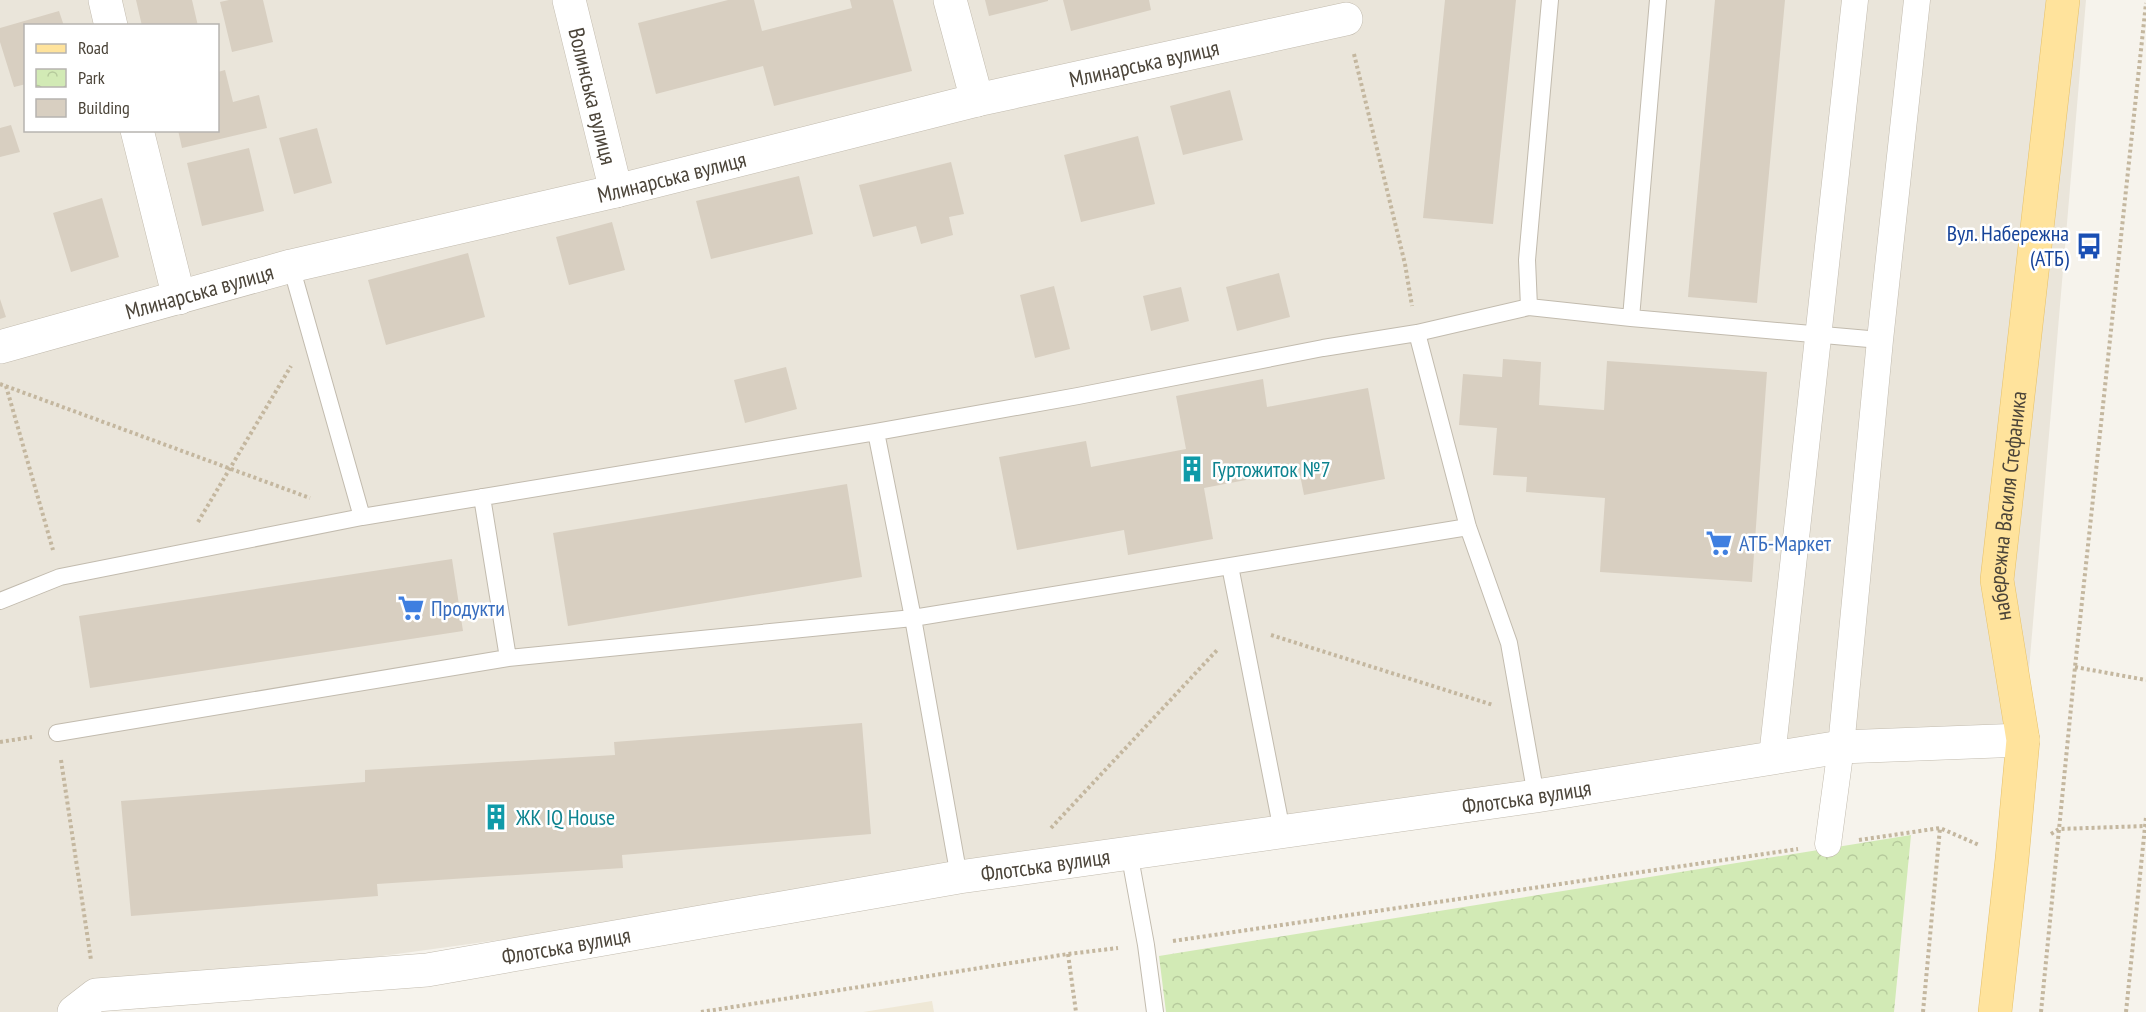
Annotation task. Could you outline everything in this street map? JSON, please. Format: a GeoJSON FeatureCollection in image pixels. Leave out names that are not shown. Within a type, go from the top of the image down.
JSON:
{"type":"FeatureCollection","features":[{"type":"Feature","properties":{"kind":"main road","name":"набережна Василя Стефаника"},"geometry":{"type":"LineString","coordinates":[[1995,1012],[2023,740],[1997,580],[2063,0]]}},
{"type":"Feature","properties":{"kind":"street"},"geometry":{"type":"LineString","coordinates":[[105,0],[111,24]]}},
{"type":"Feature","properties":{"kind":"street","name":"Волинська вулиця"},"geometry":{"type":"LineString","coordinates":[[569,0],[616,191]]}},
{"type":"Feature","properties":{"kind":"street"},"geometry":{"type":"LineString","coordinates":[[950,0],[977,100]]}},
{"type":"Feature","properties":{"kind":"street"},"geometry":{"type":"LineString","coordinates":[[1772,757],[1855,0]]}},
{"type":"Feature","properties":{"kind":"street"},"geometry":{"type":"LineString","coordinates":[[1828,844],[1841,747],[1880,340],[1917,0]]}},
{"type":"Feature","properties":{"kind":"street","name":"Млинарська вулиця"},"geometry":{"type":"LineString","coordinates":[[0,347],[291,266],[616,191],[977,100],[1346,19]]}},
{"type":"Feature","properties":{"kind":"street"},"geometry":{"type":"LineString","coordinates":[[138,132],[179,298]]}},
{"type":"Feature","properties":{"kind":"street","name":"Флотська вулиця"},"geometry":{"type":"LineString","coordinates":[[85,1004],[427,970],[959,877],[1536,796],[1841,747],[2023,740]]}},
{"type":"Feature","properties":{"kind":"lane"},"geometry":{"type":"LineString","coordinates":[[1530,306],[1527,260],[1550,0]]}},
{"type":"Feature","properties":{"kind":"lane"},"geometry":{"type":"LineString","coordinates":[[1631,318],[1658,0]]}},
{"type":"Feature","properties":{"kind":"lane"},"geometry":{"type":"LineString","coordinates":[[291,266],[362,517]]}},
{"type":"Feature","properties":{"kind":"lane"},"geometry":{"type":"LineString","coordinates":[[0,601],[60,577],[362,517],[1067,398],[1323,348],[1417,333],[1530,306],[1631,318],[1880,340]]}},
{"type":"Feature","properties":{"kind":"lane"},"geometry":{"type":"LineString","coordinates":[[1417,333],[1468,527],[1509,643],[1536,796]]}},
{"type":"Feature","properties":{"kind":"lane"},"geometry":{"type":"LineString","coordinates":[[876,432],[913,618],[959,877]]}},
{"type":"Feature","properties":{"kind":"lane"},"geometry":{"type":"LineString","coordinates":[[482,497],[508,658]]}},
{"type":"Feature","properties":{"kind":"lane"},"geometry":{"type":"LineString","coordinates":[[57,733],[508,658],[913,618],[1468,527]]}},
{"type":"Feature","properties":{"kind":"lane"},"geometry":{"type":"LineString","coordinates":[[1230,566],[1282,831]]}},
{"type":"Feature","properties":{"kind":"lane"},"geometry":{"type":"LineString","coordinates":[[1129,852],[1146,945],[1155,1012]]}},
{"type":"Feature","properties":{"kind":"path"},"geometry":{"type":"LineString","coordinates":[[2041,1012],[2058,829],[2146,3]]}},
{"type":"Feature","properties":{"kind":"path"},"geometry":{"type":"LineString","coordinates":[[1346,19],[1405,264],[1417,333]]}},
{"type":"Feature","properties":{"kind":"path"},"geometry":{"type":"LineString","coordinates":[[180,553],[310,335]]}},
{"type":"Feature","properties":{"kind":"path"},"geometry":{"type":"LineString","coordinates":[[0,384],[362,517]]}},
{"type":"Feature","properties":{"kind":"path"},"geometry":{"type":"LineString","coordinates":[[6,386],[60,577]]}},
{"type":"Feature","properties":{"kind":"path"},"geometry":{"type":"LineString","coordinates":[[1043,837],[1241,625],[1522,714]]}},
{"type":"Feature","properties":{"kind":"path"},"geometry":{"type":"LineString","coordinates":[[2075,667],[2146,680]]}},
{"type":"Feature","properties":{"kind":"path"},"geometry":{"type":"LineString","coordinates":[[57,733],[85,1004]]}},
{"type":"Feature","properties":{"kind":"path"},"geometry":{"type":"LineString","coordinates":[[2126,1012],[2146,817]]}},
{"type":"Feature","properties":{"kind":"path"},"geometry":{"type":"LineString","coordinates":[[701,1012],[1068,954],[1146,945],[1940,828],[2012,859],[2058,829],[2146,826]]}},
{"type":"Feature","properties":{"kind":"path"},"geometry":{"type":"LineString","coordinates":[[1923,1012],[1940,828]]}},
{"type":"Feature","properties":{"kind":"path"},"geometry":{"type":"LineString","coordinates":[[1068,954],[1077,1012]]}},
{"type":"Feature","properties":{"kind":"shaded area"},"geometry":{"type":"Polygon","coordinates":[[[0,0],[2086,0],[2023,740],[959,877],[96,995],[74,1012],[0,1012],[0,0]]]}},
{"type":"Feature","properties":{"kind":"shaded area"},"geometry":{"type":"Polygon","coordinates":[[[932,1001],[934,1012],[863,1012],[932,1001]]]}},
{"type":"Feature","properties":{"kind":"green space"},"geometry":{"type":"Polygon","coordinates":[[[1911,835],[1894,1012],[1166,1012],[1159,956],[1911,835]]]}},
{"type":"Feature","properties":{"kind":"building"},"geometry":{"type":"Polygon","coordinates":[[[136,0],[192,0],[198,24],[142,24],[136,0]]]}},
{"type":"Feature","properties":{"kind":"building"},"geometry":{"type":"Polygon","coordinates":[[[263,0],[273,42],[232,52],[220,2],[263,0]]]}},
{"type":"Feature","properties":{"kind":"building"},"geometry":{"type":"Polygon","coordinates":[[[728,0],[754,0],[762,31],[852,8],[850,0],[893,0],[912,71],[774,106],[763,66],[656,94],[638,23],[728,0]]]}},
{"type":"Feature","properties":{"kind":"building"},"geometry":{"type":"Polygon","coordinates":[[[985,0],[1048,0],[1048,1],[989,16],[985,0]]]}},
{"type":"Feature","properties":{"kind":"building"},"geometry":{"type":"Polygon","coordinates":[[[1063,0],[1149,0],[1151,10],[1071,31],[1063,0]]]}},
{"type":"Feature","properties":{"kind":"building"},"geometry":{"type":"Polygon","coordinates":[[[1445,0],[1516,0],[1493,224],[1423,218],[1445,0]]]}},
{"type":"Feature","properties":{"kind":"building"},"geometry":{"type":"Polygon","coordinates":[[[1715,0],[1785,0],[1757,303],[1688,297],[1715,0]]]}},
{"type":"Feature","properties":{"kind":"building"},"geometry":{"type":"Polygon","coordinates":[[[59,11],[63,24],[24,24],[24,84],[14,87],[0,42],[0,28],[59,11]]]}},
{"type":"Feature","properties":{"kind":"building"},"geometry":{"type":"Polygon","coordinates":[[[225,70],[233,102],[259,95],[267,128],[182,148],[178,132],[219,132],[219,72],[225,70]]]}},
{"type":"Feature","properties":{"kind":"building"},"geometry":{"type":"Polygon","coordinates":[[[1230,90],[1243,140],[1183,155],[1170,106],[1230,90]]]}},
{"type":"Feature","properties":{"kind":"building"},"geometry":{"type":"Polygon","coordinates":[[[11,125],[20,152],[0,157],[0,128],[11,125]]]}},
{"type":"Feature","properties":{"kind":"building"},"geometry":{"type":"Polygon","coordinates":[[[317,128],[332,183],[294,194],[279,138],[317,128]]]}},
{"type":"Feature","properties":{"kind":"building"},"geometry":{"type":"Polygon","coordinates":[[[1138,136],[1155,204],[1081,222],[1064,155],[1138,136]]]}},
{"type":"Feature","properties":{"kind":"building"},"geometry":{"type":"Polygon","coordinates":[[[249,148],[264,211],[202,226],[187,163],[249,148]]]}},
{"type":"Feature","properties":{"kind":"building"},"geometry":{"type":"Polygon","coordinates":[[[951,162],[964,214],[949,217],[953,235],[921,244],[916,226],[873,237],[859,185],[951,162]]]}},
{"type":"Feature","properties":{"kind":"building"},"geometry":{"type":"Polygon","coordinates":[[[799,176],[813,234],[711,259],[696,201],[799,176]]]}},
{"type":"Feature","properties":{"kind":"building"},"geometry":{"type":"Polygon","coordinates":[[[102,198],[119,257],[71,272],[53,213],[102,198]]]}},
{"type":"Feature","properties":{"kind":"building"},"geometry":{"type":"Polygon","coordinates":[[[612,222],[625,270],[569,285],[556,237],[612,222]]]}},
{"type":"Feature","properties":{"kind":"building"},"geometry":{"type":"Polygon","coordinates":[[[468,253],[485,317],[386,345],[368,280],[468,253]]]}},
{"type":"Feature","properties":{"kind":"building"},"geometry":{"type":"Polygon","coordinates":[[[1279,273],[1290,317],[1237,331],[1226,287],[1279,273]]]}},
{"type":"Feature","properties":{"kind":"building"},"geometry":{"type":"Polygon","coordinates":[[[1054,286],[1070,349],[1035,358],[1020,295],[1054,286]]]}},
{"type":"Feature","properties":{"kind":"building"},"geometry":{"type":"Polygon","coordinates":[[[1181,287],[1189,321],[1151,331],[1143,296],[1181,287]]]}},
{"type":"Feature","properties":{"kind":"building"},"geometry":{"type":"Polygon","coordinates":[[[0,299],[6,317],[0,319],[0,299]]]}},
{"type":"Feature","properties":{"kind":"building"},"geometry":{"type":"Polygon","coordinates":[[[1503,359],[1541,362],[1539,405],[1604,410],[1607,361],[1767,372],[1752,582],[1600,572],[1605,498],[1526,492],[1527,477],[1493,475],[1497,428],[1459,425],[1463,374],[1502,377],[1503,359]]]}},
{"type":"Feature","properties":{"kind":"building"},"geometry":{"type":"Polygon","coordinates":[[[786,367],[797,409],[745,423],[734,380],[786,367]]]}},
{"type":"Feature","properties":{"kind":"building","name":"Гуртожиток №7"},"geometry":{"type":"Polygon","coordinates":[[[1263,379],[1267,407],[1368,388],[1385,479],[1304,495],[1299,470],[1204,488],[1213,539],[1128,555],[1124,530],[1017,550],[999,457],[1086,441],[1091,467],[1186,449],[1176,396],[1263,379]]]}},
{"type":"Feature","properties":{"kind":"building"},"geometry":{"type":"Polygon","coordinates":[[[847,484],[862,577],[568,626],[553,533],[847,484]]]}},
{"type":"Feature","properties":{"kind":"building"},"geometry":{"type":"Polygon","coordinates":[[[452,559],[463,631],[90,688],[79,616],[452,559]]]}},
{"type":"Feature","properties":{"kind":"building","name":"ЖК IQ House"},"geometry":{"type":"Polygon","coordinates":[[[862,723],[871,834],[622,855],[623,868],[377,884],[378,896],[131,916],[121,801],[365,782],[365,770],[615,755],[614,742],[862,723]]]}},
{"type":"Feature","properties":{"kind":"place","name":"Вул. Набережна (АТБ)"},"geometry":{"type":"Point","coordinates":[2089,246]}},
{"type":"Feature","properties":{"kind":"place","name":"Гуртожиток №7"},"geometry":{"type":"Point","coordinates":[1192,469]}},
{"type":"Feature","properties":{"kind":"place","name":"АТБ-Маркет"},"geometry":{"type":"Point","coordinates":[1719,543]}},
{"type":"Feature","properties":{"kind":"place","name":"Продукти"},"geometry":{"type":"Point","coordinates":[411,608]}},
{"type":"Feature","properties":{"kind":"place","name":"ЖК IQ House"},"geometry":{"type":"Point","coordinates":[496,817]}}]}
